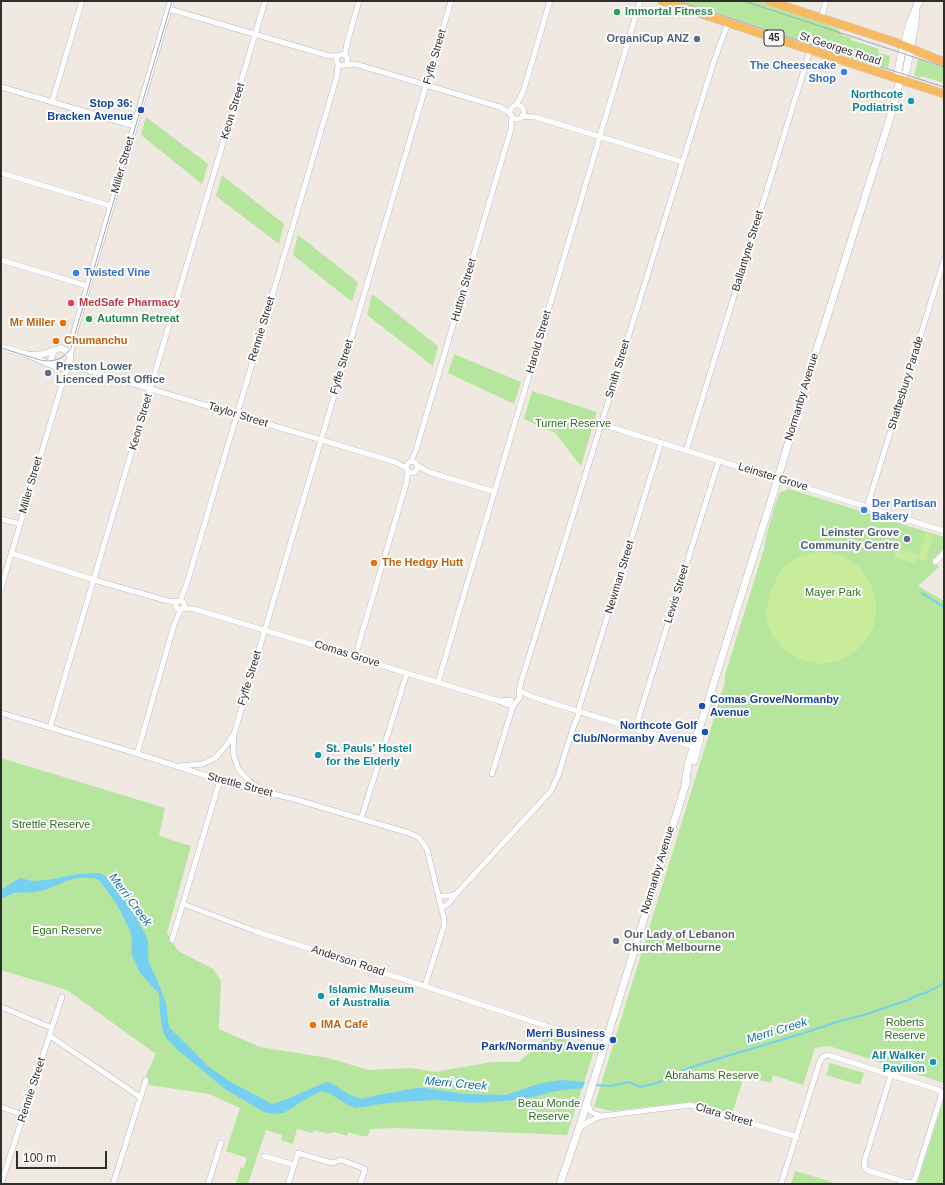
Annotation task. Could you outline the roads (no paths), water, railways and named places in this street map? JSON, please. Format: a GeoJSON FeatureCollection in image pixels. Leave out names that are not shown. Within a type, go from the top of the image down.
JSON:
{"type":"FeatureCollection","features":[{"type":"Feature","properties":{"kind":"highway","name":"St Georges Road"},"geometry":{"type":"LineString","coordinates":[[662,1],[944,94]]}},
{"type":"Feature","properties":{"kind":"highway"},"geometry":{"type":"LineString","coordinates":[[769,1],[907,47],[944,62]]}},
{"type":"Feature","properties":{"kind":"main road","name":"Normanby Avenue"},"geometry":{"type":"LineString","coordinates":[[560,1184],[580,1128],[596,1071],[685,784],[704,714],[890,118],[900,80],[906,72],[907,47],[915,24],[916,9],[919,1]]}},
{"type":"Feature","properties":{"kind":"street"},"geometry":{"type":"LineString","coordinates":[[52,102],[82,1]]}},
{"type":"Feature","properties":{"kind":"street","name":"Miller Street"},"geometry":{"type":"LineString","coordinates":[[70,357],[75,330],[87,286],[171,1]]}},
{"type":"Feature","properties":{"kind":"street","name":"Keon Street"},"geometry":{"type":"LineString","coordinates":[[50,727],[265,1]]}},
{"type":"Feature","properties":{"kind":"street","name":"Rennie Street"},"geometry":{"type":"LineString","coordinates":[[137,754],[359,1]]}},
{"type":"Feature","properties":{"kind":"street","name":"Fyffe Street"},"geometry":{"type":"LineString","coordinates":[[266,792],[249,781],[238,769],[233,748],[234,734],[451,1]]}},
{"type":"Feature","properties":{"kind":"street"},"geometry":{"type":"LineString","coordinates":[[521,113],[523,92],[550,1]]}},
{"type":"Feature","properties":{"kind":"street","name":"Harold Street"},"geometry":{"type":"LineString","coordinates":[[438,682],[640,1]]}},
{"type":"Feature","properties":{"kind":"street"},"geometry":{"type":"LineString","coordinates":[[821,18],[826,1]]}},
{"type":"Feature","properties":{"kind":"street"},"geometry":{"type":"LineString","coordinates":[[169,9],[500,107],[511,115],[521,113],[683,162]]}},
{"type":"Feature","properties":{"kind":"street","name":"Smith Street"},"geometry":{"type":"LineString","coordinates":[[492,774],[513,706],[519,694],[520,685],[726,22]]}},
{"type":"Feature","properties":{"kind":"street","name":"Ballantyne Street"},"geometry":{"type":"LineString","coordinates":[[686,450],[810,51]]}},
{"type":"Feature","properties":{"kind":"street"},"geometry":{"type":"LineString","coordinates":[[1,87],[134,126]]}},
{"type":"Feature","properties":{"kind":"street"},"geometry":{"type":"LineString","coordinates":[[514,106],[523,92]]}},
{"type":"Feature","properties":{"kind":"street"},"geometry":{"type":"LineString","coordinates":[[500,107],[514,106],[521,113]]}},
{"type":"Feature","properties":{"kind":"street","name":"Hutton Street"},"geometry":{"type":"LineString","coordinates":[[511,129],[511,115],[514,106]]}},
{"type":"Feature","properties":{"kind":"street","name":"Hutton Street"},"geometry":{"type":"LineString","coordinates":[[355,657],[511,129],[521,113]]}},
{"type":"Feature","properties":{"kind":"street"},"geometry":{"type":"LineString","coordinates":[[1,173],[111,206]]}},
{"type":"Feature","properties":{"kind":"street"},"geometry":{"type":"LineString","coordinates":[[1,260],[87,286]]}},
{"type":"Feature","properties":{"kind":"street","name":"Shaftesbury Parade"},"geometry":{"type":"LineString","coordinates":[[867,507],[944,260]]}},
{"type":"Feature","properties":{"kind":"street","name":"Miller Street"},"geometry":{"type":"LineString","coordinates":[[57,349],[66,344],[75,330]]}},
{"type":"Feature","properties":{"kind":"street"},"geometry":{"type":"LineString","coordinates":[[1,347],[56,367],[62,371],[62,382]]}},
{"type":"Feature","properties":{"kind":"street"},"geometry":{"type":"LineString","coordinates":[[26,355],[44,354],[57,349],[62,348],[66,350],[70,357],[66,365],[62,368],[56,367],[51,361],[52,352],[57,349]]}},
{"type":"Feature","properties":{"kind":"street","name":"Taylor Street"},"geometry":{"type":"LineString","coordinates":[[70,357],[72,363],[80,368]]}},
{"type":"Feature","properties":{"kind":"street","name":"Miller Street"},"geometry":{"type":"LineString","coordinates":[[1,587],[65,373],[66,365]]}},
{"type":"Feature","properties":{"kind":"street","name":"Taylor Street"},"geometry":{"type":"LineString","coordinates":[[66,365],[495,492]]}},
{"type":"Feature","properties":{"kind":"street","name":"Leinster Grove"},"geometry":{"type":"LineString","coordinates":[[601,424],[944,531]]}},
{"type":"Feature","properties":{"kind":"street","name":"Newman Street"},"geometry":{"type":"LineString","coordinates":[[442,908],[449,903],[551,791],[558,776],[579,711],[661,443]]}},
{"type":"Feature","properties":{"kind":"street","name":"Lewis Street"},"geometry":{"type":"LineString","coordinates":[[635,729],[719,460]]}},
{"type":"Feature","properties":{"kind":"street"},"geometry":{"type":"LineString","coordinates":[[1,519],[20,524]]}},
{"type":"Feature","properties":{"kind":"street","name":"Comas Grove"},"geometry":{"type":"LineString","coordinates":[[11,553],[94,580],[355,657],[513,706]]}},
{"type":"Feature","properties":{"kind":"street"},"geometry":{"type":"LineString","coordinates":[[935,562],[944,553]]}},
{"type":"Feature","properties":{"kind":"street"},"geometry":{"type":"LineString","coordinates":[[361,819],[407,673]]}},
{"type":"Feature","properties":{"kind":"street"},"geometry":{"type":"LineString","coordinates":[[513,706],[511,700],[517,692],[519,694],[524,692],[532,697],[695,747]]}},
{"type":"Feature","properties":{"kind":"street","name":"Comas Grove"},"geometry":{"type":"LineString","coordinates":[[499,701],[511,700]]}},
{"type":"Feature","properties":{"kind":"street","name":"Strettle Street"},"geometry":{"type":"LineString","coordinates":[[1,713],[243,787],[266,792],[414,835],[420,839],[427,849],[439,896]]}},
{"type":"Feature","properties":{"kind":"street","name":"Fyffe Street"},"geometry":{"type":"LineString","coordinates":[[176,766],[202,764],[214,758],[225,747],[234,734]]}},
{"type":"Feature","properties":{"kind":"street"},"geometry":{"type":"LineString","coordinates":[[172,940],[220,780]]}},
{"type":"Feature","properties":{"kind":"street"},"geometry":{"type":"LineString","coordinates":[[425,986],[444,926],[439,896],[449,896],[457,893]]}},
{"type":"Feature","properties":{"kind":"street","name":"Anderson Road"},"geometry":{"type":"LineString","coordinates":[[183,904],[255,931],[605,1045]]}},
{"type":"Feature","properties":{"kind":"street","name":"Rennie Street"},"geometry":{"type":"LineString","coordinates":[[1,1184],[62,997]]}},
{"type":"Feature","properties":{"kind":"street"},"geometry":{"type":"LineString","coordinates":[[1,1007],[52,1028]]}},
{"type":"Feature","properties":{"kind":"street"},"geometry":{"type":"LineString","coordinates":[[50,1036],[140,1097]]}},
{"type":"Feature","properties":{"kind":"street"},"geometry":{"type":"LineString","coordinates":[[781,1184],[820,1061],[825,1056],[829,1055],[891,1074],[939,1090],[941,1092],[915,1179],[911,1183],[867,1170],[864,1167],[865,1159],[891,1074]]}},
{"type":"Feature","properties":{"kind":"street"},"geometry":{"type":"LineString","coordinates":[[113,1184],[146,1080]]}},
{"type":"Feature","properties":{"kind":"street"},"geometry":{"type":"LineString","coordinates":[[587,1101],[591,1112],[602,1116]]}},
{"type":"Feature","properties":{"kind":"street"},"geometry":{"type":"LineString","coordinates":[[1,1106],[23,1116]]}},
{"type":"Feature","properties":{"kind":"street","name":"Clara Street"},"geometry":{"type":"LineString","coordinates":[[580,1128],[592,1120],[602,1116],[690,1106],[797,1137]]}},
{"type":"Feature","properties":{"kind":"street"},"geometry":{"type":"LineString","coordinates":[[208,1184],[221,1143]]}},
{"type":"Feature","properties":{"kind":"street"},"geometry":{"type":"LineString","coordinates":[[288,1184],[298,1153],[332,1163],[341,1160],[365,1169],[360,1184]]}},
{"type":"Feature","properties":{"kind":"street"},"geometry":{"type":"LineString","coordinates":[[264,1156],[294,1165]]}},
{"type":"Feature","properties":{"kind":"water"},"geometry":{"type":"Polygon","coordinates":[[[100,873],[106,877],[117,890],[136,917],[148,940],[149,963],[166,1003],[169,1027],[208,1066],[229,1081],[272,1104],[285,1100],[326,1082],[331,1083],[350,1095],[362,1099],[417,1088],[463,1094],[506,1095],[538,1084],[561,1080],[585,1082],[583,1088],[555,1091],[534,1097],[507,1101],[471,1103],[435,1100],[388,1103],[356,1108],[348,1105],[329,1093],[321,1091],[284,1113],[273,1114],[264,1112],[225,1089],[179,1051],[166,1038],[163,1031],[160,1013],[159,994],[140,973],[131,953],[132,942],[130,930],[117,905],[100,881],[94,878],[78,878],[45,890],[14,893],[1,899],[1,890],[20,878],[32,881],[48,880],[77,874],[100,873]]]}},
{"type":"Feature","properties":{"kind":"waterway"},"geometry":{"type":"LineString","coordinates":[[922,593],[944,607]]}},
{"type":"Feature","properties":{"kind":"waterway","name":"Merri Creek"},"geometry":{"type":"LineString","coordinates":[[594,1085],[611,1086],[629,1082],[640,1087],[650,1085],[668,1079],[684,1070],[704,1063],[843,1020],[864,1015],[908,1000],[928,992],[944,983]]}},
{"type":"Feature","properties":{"kind":"tram line"},"geometry":{"type":"LineString","coordinates":[[1,348],[48,361],[61,358],[71,348],[172,1]]}},
{"type":"Feature","properties":{"kind":"tram line"},"geometry":{"type":"LineString","coordinates":[[679,1],[944,87]]}},
{"type":"Feature","properties":{"kind":"tram line"},"geometry":{"type":"LineString","coordinates":[[744,1],[944,67]]}},
{"type":"Feature","properties":{"kind":"place","name":"Immortal Fitness"},"geometry":{"type":"Point","coordinates":[617,12]}},
{"type":"Feature","properties":{"kind":"place","name":"OrganiCup ANZ"},"geometry":{"type":"Point","coordinates":[697,39]}},
{"type":"Feature","properties":{"kind":"place","name":"The Cheesecake Shop"},"geometry":{"type":"Point","coordinates":[844,72]}},
{"type":"Feature","properties":{"kind":"place","name":"Northcote Podiatrist"},"geometry":{"type":"Point","coordinates":[911,101]}},
{"type":"Feature","properties":{"kind":"place","name":"Stop 36: Bracken Avenue"},"geometry":{"type":"Point","coordinates":[141,110]}},
{"type":"Feature","properties":{"kind":"place","name":"Twisted Vine"},"geometry":{"type":"Point","coordinates":[76,273]}},
{"type":"Feature","properties":{"kind":"place","name":"MedSafe Pharmacy"},"geometry":{"type":"Point","coordinates":[71,303]}},
{"type":"Feature","properties":{"kind":"place","name":"Autumn Retreat"},"geometry":{"type":"Point","coordinates":[89,319]}},
{"type":"Feature","properties":{"kind":"place","name":"Mr Miller"},"geometry":{"type":"Point","coordinates":[63,323]}},
{"type":"Feature","properties":{"kind":"place","name":"Chumanchu"},"geometry":{"type":"Point","coordinates":[56,341]}},
{"type":"Feature","properties":{"kind":"place","name":"Preston Lower Licenced Post Office"},"geometry":{"type":"Point","coordinates":[48,373]}},
{"type":"Feature","properties":{"kind":"place","name":"Der Partisan Bakery"},"geometry":{"type":"Point","coordinates":[864,510]}},
{"type":"Feature","properties":{"kind":"place","name":"Leinster Grove Community Centre"},"geometry":{"type":"Point","coordinates":[907,539]}},
{"type":"Feature","properties":{"kind":"place","name":"The Hedgy Hutt"},"geometry":{"type":"Point","coordinates":[374,563]}},
{"type":"Feature","properties":{"kind":"place","name":"Comas Grove/Normanby Avenue"},"geometry":{"type":"Point","coordinates":[702,706]}},
{"type":"Feature","properties":{"kind":"place","name":"Northcote Golf Club/Normanby Avenue"},"geometry":{"type":"Point","coordinates":[705,732]}},
{"type":"Feature","properties":{"kind":"place","name":"St. Pauls' Hostel for the Elderly"},"geometry":{"type":"Point","coordinates":[318,755]}},
{"type":"Feature","properties":{"kind":"place","name":"Our Lady of Lebanon Church Melbourne"},"geometry":{"type":"Point","coordinates":[616,941]}},
{"type":"Feature","properties":{"kind":"place","name":"Islamic Museum of Australia"},"geometry":{"type":"Point","coordinates":[321,996]}},
{"type":"Feature","properties":{"kind":"place","name":"IMA Café"},"geometry":{"type":"Point","coordinates":[313,1025]}},
{"type":"Feature","properties":{"kind":"place","name":"Merri Business Park/Normanby Avenue"},"geometry":{"type":"Point","coordinates":[613,1040]}},
{"type":"Feature","properties":{"kind":"place","name":"Alf Walker Pavilion"},"geometry":{"type":"Point","coordinates":[933,1062]}},
{"type":"Feature","properties":{"kind":"park label","name":"Turner Reserve"},"geometry":{"type":"Point","coordinates":[573,424]}},
{"type":"Feature","properties":{"kind":"park label","name":"Mayer Park"},"geometry":{"type":"Point","coordinates":[833,593]}},
{"type":"Feature","properties":{"kind":"park label","name":"Strettle Reserve"},"geometry":{"type":"Point","coordinates":[51,825]}},
{"type":"Feature","properties":{"kind":"park label","name":"Egan Reserve"},"geometry":{"type":"Point","coordinates":[67,931]}},
{"type":"Feature","properties":{"kind":"park label","name":"Roberts Reserve"},"geometry":{"type":"Point","coordinates":[905,1029]}},
{"type":"Feature","properties":{"kind":"park label","name":"Abrahams Reserve"},"geometry":{"type":"Point","coordinates":[712,1076]}},
{"type":"Feature","properties":{"kind":"park label","name":"Beau Monde Reserve"},"geometry":{"type":"Point","coordinates":[549,1110]}}]}
